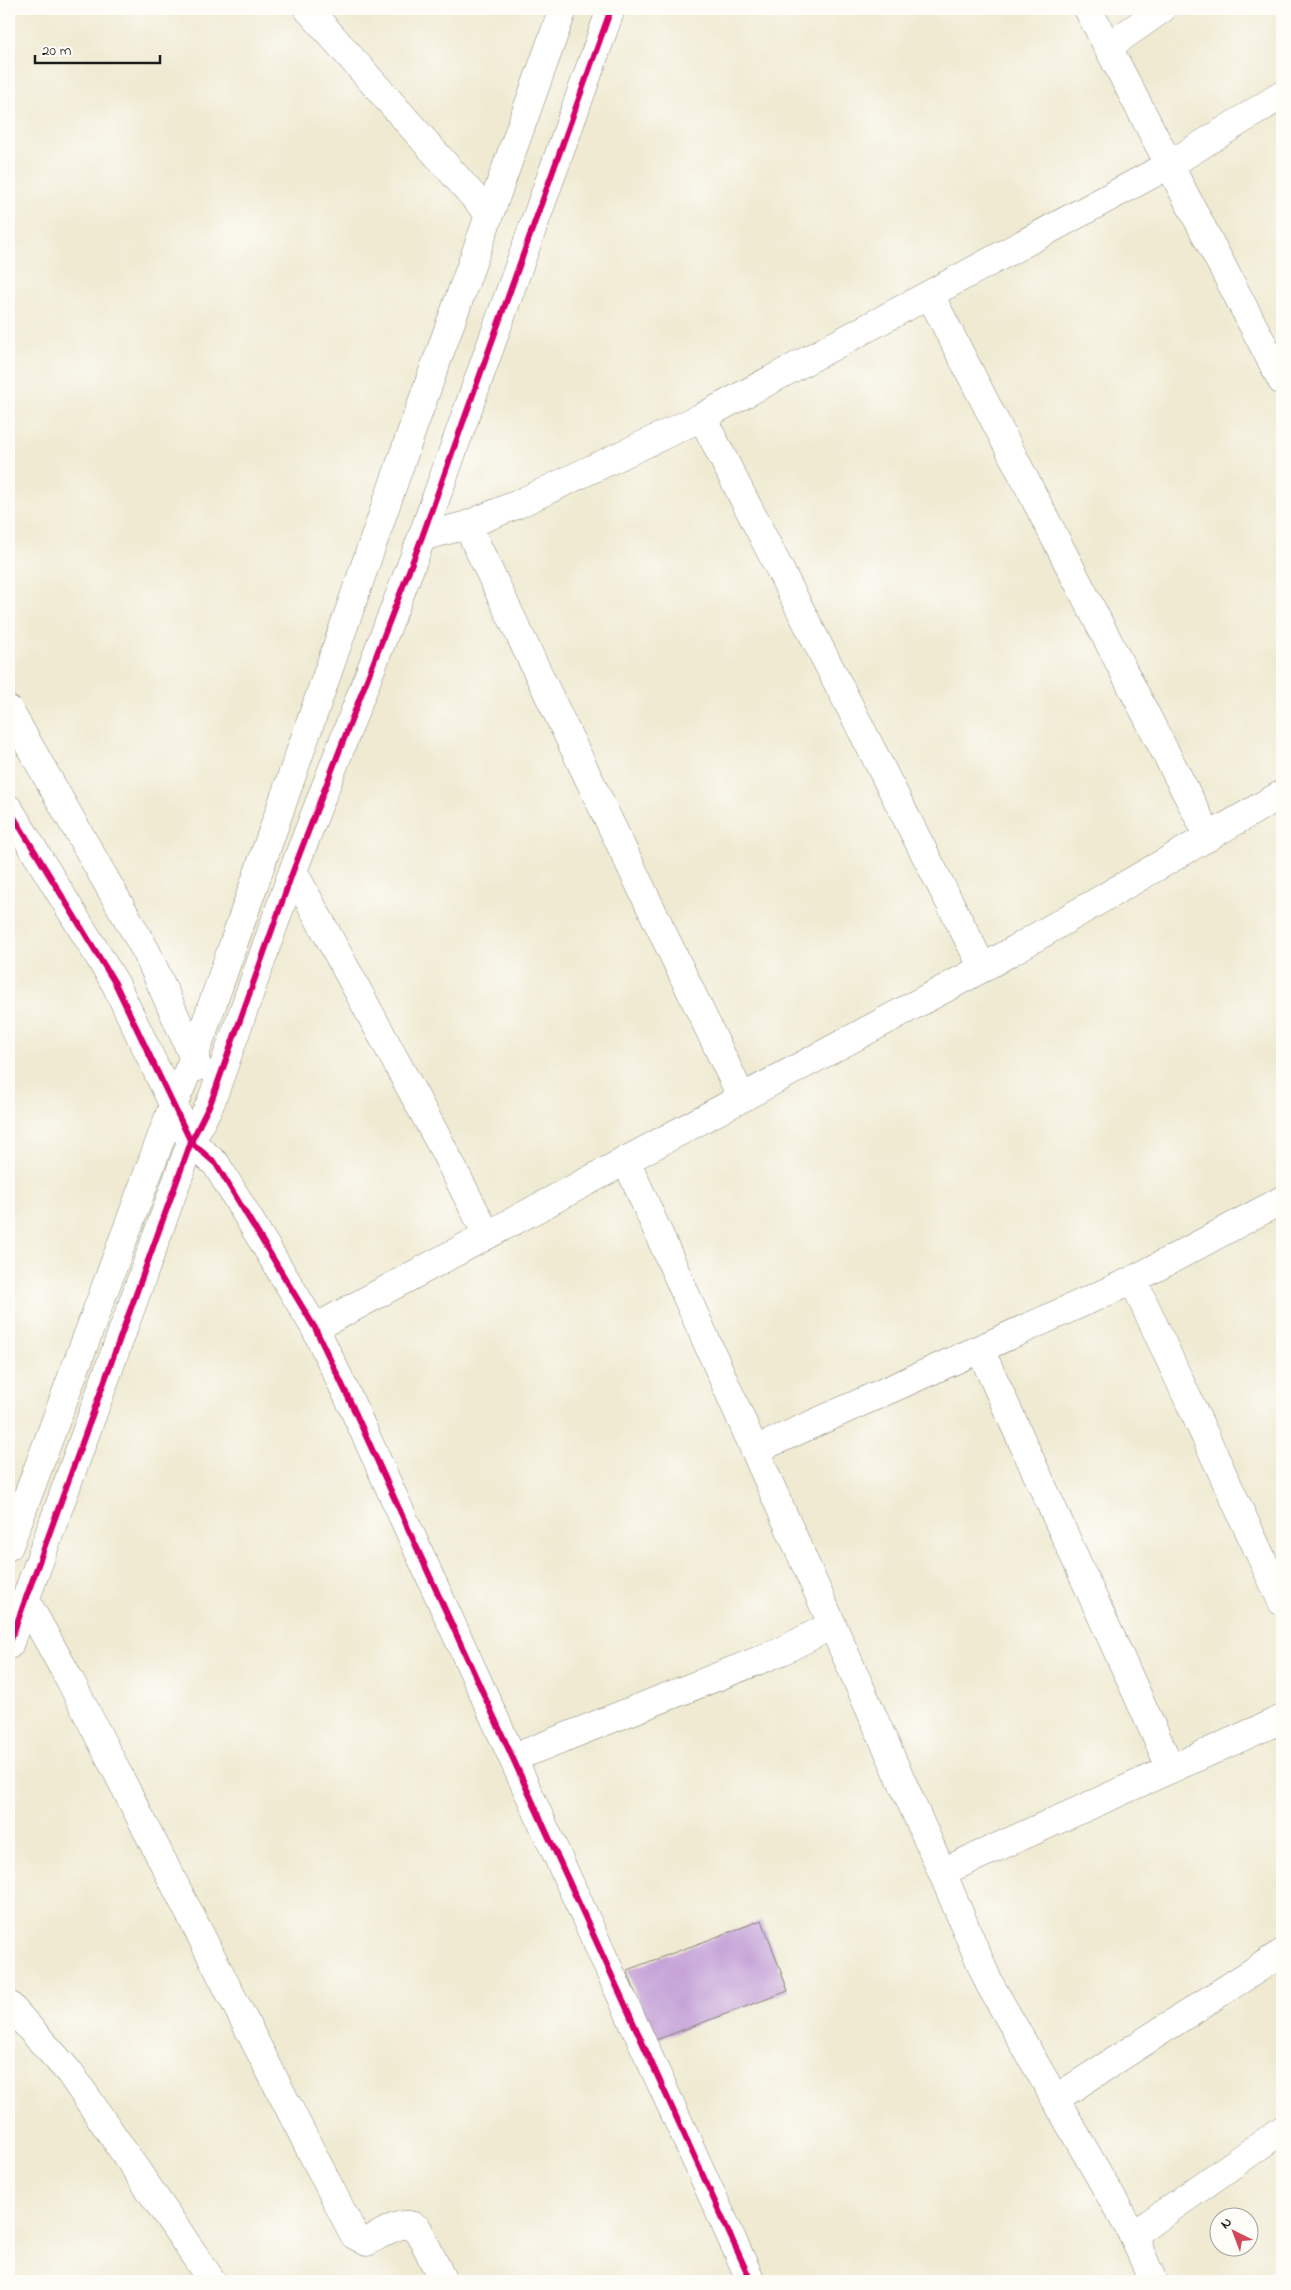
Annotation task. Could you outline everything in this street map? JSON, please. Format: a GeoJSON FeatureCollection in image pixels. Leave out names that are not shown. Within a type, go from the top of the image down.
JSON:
{"type":"FeatureCollection","features":[{"type":"Feature","properties":{"kind":"street"},"geometry":{"type":"LineString","coordinates":[[308,9],[489,214]]}},
{"type":"Feature","properties":{"kind":"street"},"geometry":{"type":"LineString","coordinates":[[9,1645],[191,1142],[212,1102],[293,871],[422,537],[611,9]]}},
{"type":"Feature","properties":{"kind":"street"},"geometry":{"type":"LineString","coordinates":[[1088,9],[1282,381]]}},
{"type":"Feature","properties":{"kind":"street"},"geometry":{"type":"LineString","coordinates":[[1108,47],[1162,9]]}},
{"type":"Feature","properties":{"kind":"street"},"geometry":{"type":"LineString","coordinates":[[9,1546],[174,1103],[194,1057],[489,214],[565,10]]}},
{"type":"Feature","properties":{"kind":"street"},"geometry":{"type":"LineString","coordinates":[[422,537],[467,525],[518,504],[702,417],[1169,166],[1282,95]]}},
{"type":"Feature","properties":{"kind":"street"},"geometry":{"type":"LineString","coordinates":[[930,295],[1209,837]]}},
{"type":"Feature","properties":{"kind":"street"},"geometry":{"type":"LineString","coordinates":[[702,417],[983,968]]}},
{"type":"Feature","properties":{"kind":"street"},"geometry":{"type":"LineString","coordinates":[[467,525],[742,1098]]}},
{"type":"Feature","properties":{"kind":"street"},"geometry":{"type":"LineString","coordinates":[[9,710],[147,953],[212,1102],[216,1164]]}},
{"type":"Feature","properties":{"kind":"street"},"geometry":{"type":"LineString","coordinates":[[315,1328],[983,968],[1282,794]]}},
{"type":"Feature","properties":{"kind":"street"},"geometry":{"type":"LineString","coordinates":[[9,809],[115,983],[191,1142],[216,1164],[315,1328],[751,2281]]}},
{"type":"Feature","properties":{"kind":"street"},"geometry":{"type":"LineString","coordinates":[[293,871],[440,1143],[487,1235]]}},
{"type":"Feature","properties":{"kind":"street"},"geometry":{"type":"LineString","coordinates":[[626,1160],[942,1872],[989,1983],[1133,2234],[1153,2281]]}},
{"type":"Feature","properties":{"kind":"street"},"geometry":{"type":"LineString","coordinates":[[755,1450],[1133,1280],[1282,1200]]}},
{"type":"Feature","properties":{"kind":"street"},"geometry":{"type":"LineString","coordinates":[[1133,1280],[1282,1602]]}},
{"type":"Feature","properties":{"kind":"street"},"geometry":{"type":"LineString","coordinates":[[980,1349],[1171,1769]]}},
{"type":"Feature","properties":{"kind":"street"},"geometry":{"type":"LineString","coordinates":[[25,1599],[71,1682],[354,2235],[367,2242],[406,2223],[413,2224],[418,2229],[443,2281]]}},
{"type":"Feature","properties":{"kind":"street"},"geometry":{"type":"LineString","coordinates":[[513,1758],[782,1652],[832,1625]]}},
{"type":"Feature","properties":{"kind":"street"},"geometry":{"type":"LineString","coordinates":[[942,1872],[1282,1719]]}},
{"type":"Feature","properties":{"kind":"street"},"geometry":{"type":"LineString","coordinates":[[1055,2099],[1282,1953]]}},
{"type":"Feature","properties":{"kind":"street"},"geometry":{"type":"LineString","coordinates":[[9,2005],[70,2073],[212,2281]]}},
{"type":"Feature","properties":{"kind":"street"},"geometry":{"type":"LineString","coordinates":[[1133,2234],[1282,2130]]}},
{"type":"Feature","properties":{"kind":"building"},"geometry":{"type":"Polygon","coordinates":[[[762,1920],[788,1991],[653,2041],[627,1970],[762,1920]]]}},
{"type":"Feature","properties":{"kind":"cycle path"},"geometry":{"type":"LineString","coordinates":[[9,1645],[191,1142],[211,1102],[293,871],[422,537],[611,9]]}},
{"type":"Feature","properties":{"kind":"cycle path"},"geometry":{"type":"LineString","coordinates":[[9,809],[115,983],[191,1142],[216,1164],[315,1328],[751,2281]]}}]}
